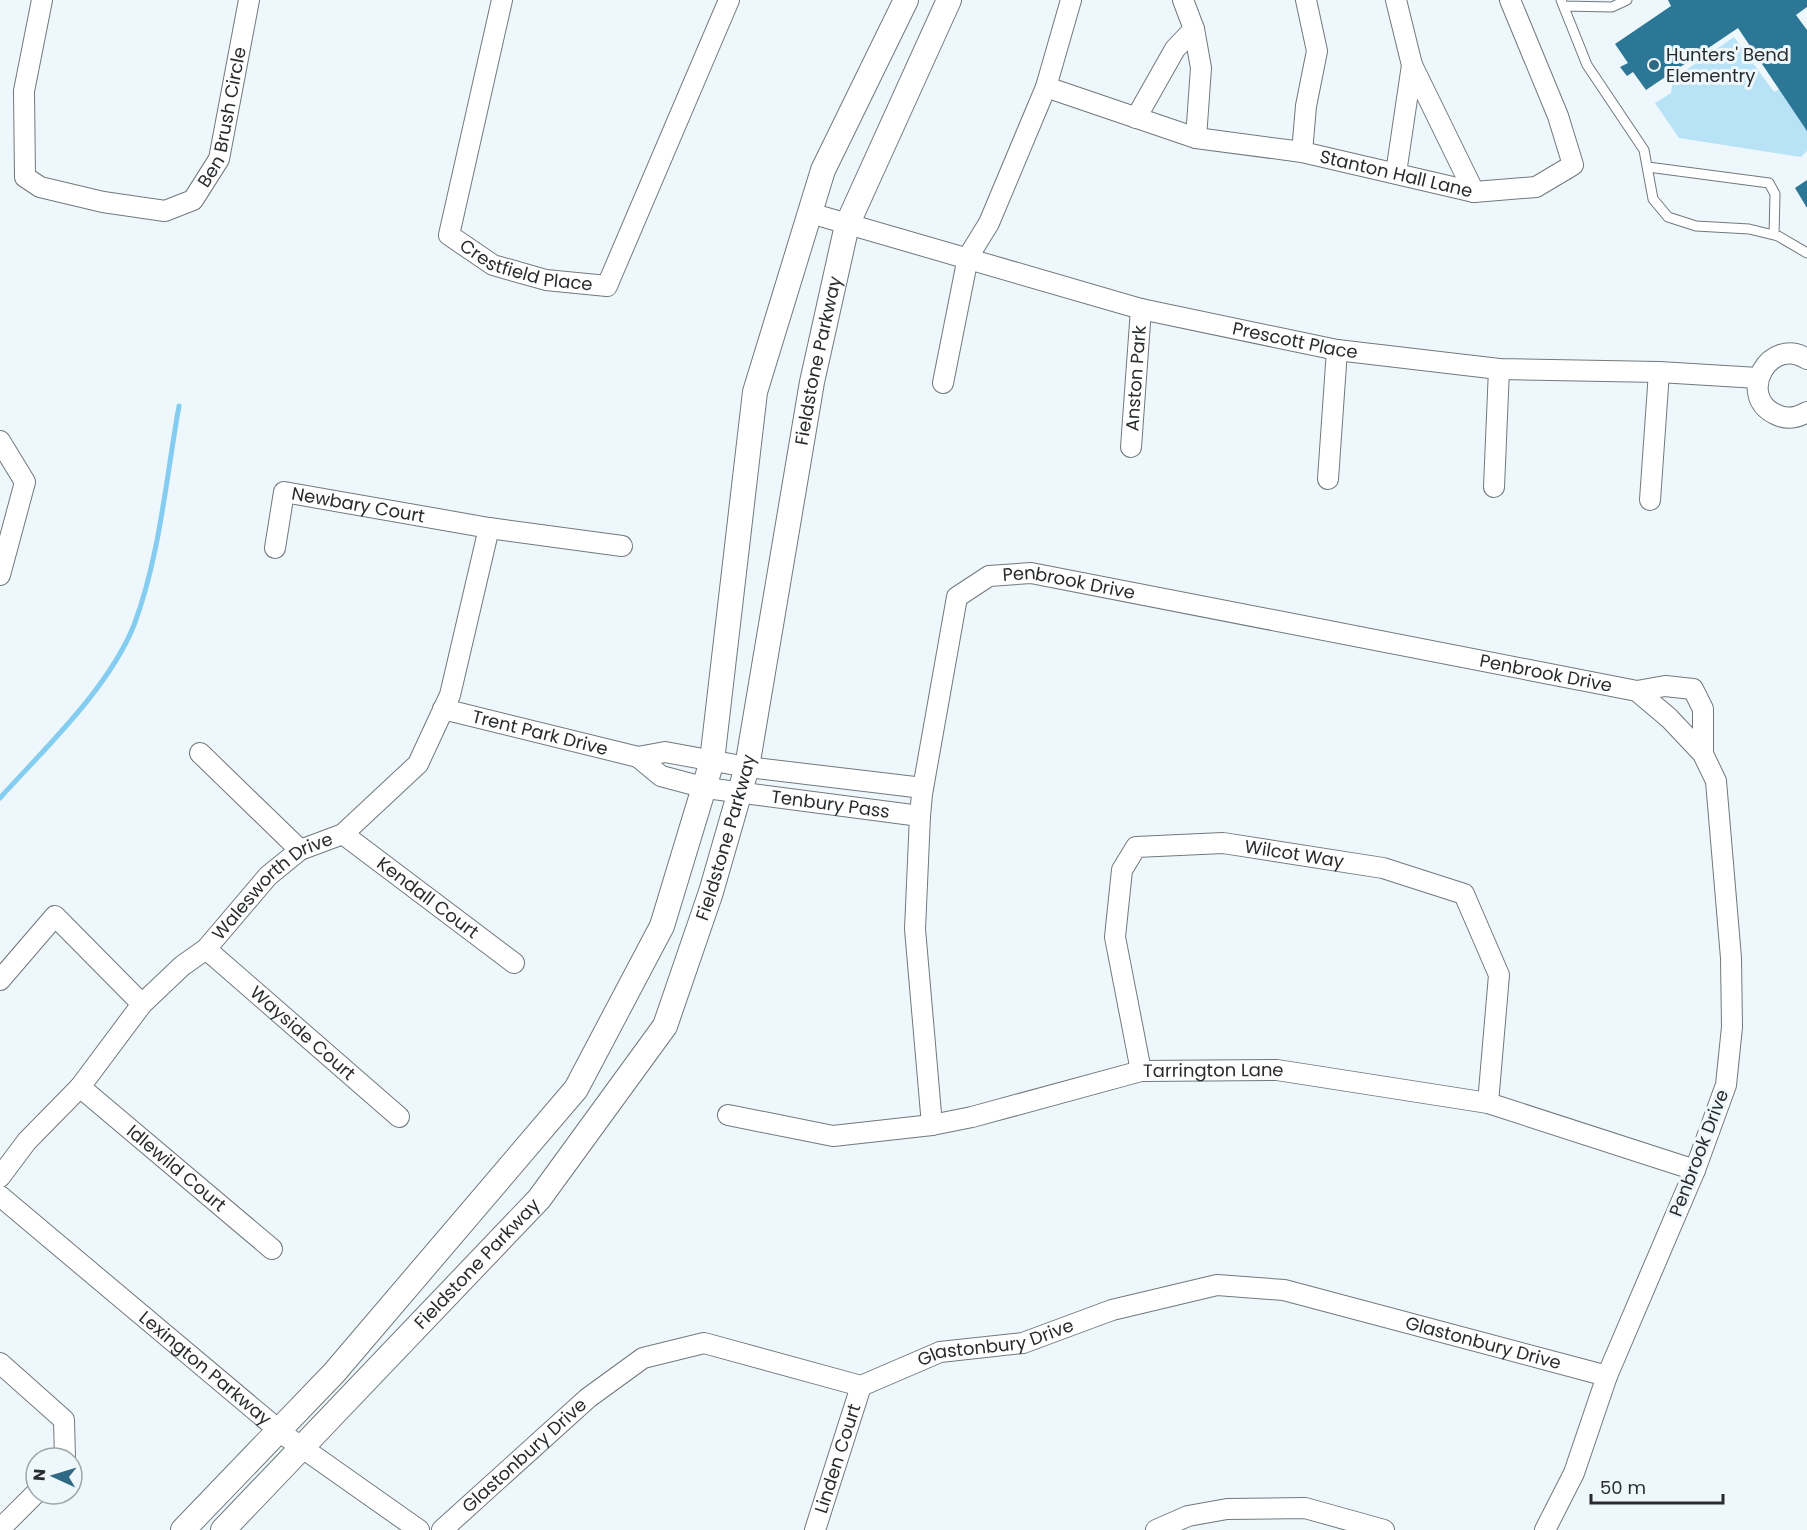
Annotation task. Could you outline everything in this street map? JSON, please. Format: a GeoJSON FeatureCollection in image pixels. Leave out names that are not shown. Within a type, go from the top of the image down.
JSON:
{"type":"FeatureCollection","features":[{"type":"Feature","properties":{"kind":"street","name":"Ben Brush Circle"},"geometry":{"type":"LineString","coordinates":[[42,0],[24,91],[25,177],[40,187],[71,195],[165,211],[194,200],[219,159],[249,0]]}},
{"type":"Feature","properties":{"kind":"street","name":"Crestfield Place"},"geometry":{"type":"LineString","coordinates":[[502,0],[449,235],[493,265],[546,280],[608,286],[729,0]]}},
{"type":"Feature","properties":{"kind":"street","name":"Fieldstone Parkway"},"geometry":{"type":"LineString","coordinates":[[183,1530],[334,1373],[576,1089],[662,926],[706,788],[712,761],[755,392],[822,170],[906,0]]}},
{"type":"Feature","properties":{"kind":"street","name":"Fieldstone Parkway"},"geometry":{"type":"LineString","coordinates":[[223,1530],[539,1200],[665,1026],[711,892],[747,767],[812,382],[847,225],[949,0]]}},
{"type":"Feature","properties":{"kind":"street"},"geometry":{"type":"LineString","coordinates":[[943,382],[968,257],[989,222],[1046,87],[1071,0]]}},
{"type":"Feature","properties":{"kind":"street"},"geometry":{"type":"LineString","coordinates":[[1183,0],[1194,29],[1201,68],[1196,138]]}},
{"type":"Feature","properties":{"kind":"street"},"geometry":{"type":"LineString","coordinates":[[1302,152],[1306,106],[1317,51],[1306,0]]}},
{"type":"Feature","properties":{"kind":"street"},"geometry":{"type":"LineString","coordinates":[[1396,0],[1412,64],[1474,192]]}},
{"type":"Feature","properties":{"kind":"street","name":"Stanton Hall Lane"},"geometry":{"type":"LineString","coordinates":[[1046,87],[1196,138],[1302,152],[1474,192],[1536,187],[1573,165],[1558,116],[1510,0]]}},
{"type":"Feature","properties":{"kind":"street"},"geometry":{"type":"LineString","coordinates":[[1136,118],[1175,49],[1194,29]]}},
{"type":"Feature","properties":{"kind":"street"},"geometry":{"type":"LineString","coordinates":[[1396,173],[1412,64]]}},
{"type":"Feature","properties":{"kind":"street","name":"Prescott Place"},"geometry":{"type":"LineString","coordinates":[[810,213],[1141,309],[1337,350],[1499,369],[1659,372],[1758,378]]}},
{"type":"Feature","properties":{"kind":"street","name":"Anston Park"},"geometry":{"type":"LineString","coordinates":[[1131,447],[1141,309]]}},
{"type":"Feature","properties":{"kind":"street"},"geometry":{"type":"LineString","coordinates":[[1328,479],[1337,350]]}},
{"type":"Feature","properties":{"kind":"street"},"geometry":{"type":"LineString","coordinates":[[1807,358],[1791,353],[1780,355],[1770,360],[1758,378],[1760,397],[1771,412],[1790,418],[1807,412]]}},
{"type":"Feature","properties":{"kind":"street"},"geometry":{"type":"LineString","coordinates":[[1494,487],[1499,369]]}},
{"type":"Feature","properties":{"kind":"street"},"geometry":{"type":"LineString","coordinates":[[1650,500],[1659,372]]}},
{"type":"Feature","properties":{"kind":"street"},"geometry":{"type":"LineString","coordinates":[[0,441],[25,482],[0,575]]}},
{"type":"Feature","properties":{"kind":"street","name":"Newbary Court"},"geometry":{"type":"LineString","coordinates":[[275,548],[284,492],[489,528]]}},
{"type":"Feature","properties":{"kind":"street"},"geometry":{"type":"LineString","coordinates":[[489,528],[622,546]]}},
{"type":"Feature","properties":{"kind":"street","name":"Walesworth Drive"},"geometry":{"type":"LineString","coordinates":[[0,1177],[27,1141],[80,1087],[142,1004],[182,966],[206,949],[268,876],[300,850],[343,834],[418,764],[450,695],[489,528]]}},
{"type":"Feature","properties":{"kind":"street","name":"Penbrook Drive"},"geometry":{"type":"LineString","coordinates":[[932,1125],[915,929],[920,816],[957,597],[989,576],[1031,573],[1637,691],[1665,687],[1693,689],[1703,709],[1703,754]]}},
{"type":"Feature","properties":{"kind":"street","name":"Penbrook Drive"},"geometry":{"type":"LineString","coordinates":[[1545,1530],[1574,1473],[1607,1376],[1695,1170],[1726,1085],[1732,1027],[1731,958],[1716,781],[1703,754],[1669,718],[1637,691]]}},
{"type":"Feature","properties":{"kind":"street","name":"Trent Park Drive"},"geometry":{"type":"LineString","coordinates":[[443,709],[638,757],[665,752],[712,761]]}},
{"type":"Feature","properties":{"kind":"street"},"geometry":{"type":"LineString","coordinates":[[200,753],[300,850]]}},
{"type":"Feature","properties":{"kind":"street","name":"Trent Park Drive"},"geometry":{"type":"LineString","coordinates":[[638,757],[661,776],[706,788]]}},
{"type":"Feature","properties":{"kind":"street","name":"Tenbury Pass"},"geometry":{"type":"LineString","coordinates":[[712,761],[923,788]]}},
{"type":"Feature","properties":{"kind":"street","name":"Tenbury Pass"},"geometry":{"type":"LineString","coordinates":[[706,788],[920,816]]}},
{"type":"Feature","properties":{"kind":"street","name":"Kendall Court"},"geometry":{"type":"LineString","coordinates":[[343,834],[514,963]]}},
{"type":"Feature","properties":{"kind":"street","name":"Wilcot Way"},"geometry":{"type":"LineString","coordinates":[[1140,1071],[1115,937],[1122,870],[1136,847],[1223,843],[1383,868],[1464,894],[1499,975],[1488,1103]]}},
{"type":"Feature","properties":{"kind":"street"},"geometry":{"type":"LineString","coordinates":[[0,980],[56,916],[142,1004]]}},
{"type":"Feature","properties":{"kind":"street","name":"Wayside Court"},"geometry":{"type":"LineString","coordinates":[[206,949],[399,1117]]}},
{"type":"Feature","properties":{"kind":"street","name":"Tarrington Lane"},"geometry":{"type":"LineString","coordinates":[[728,1114],[833,1136],[932,1125],[1140,1071],[1277,1071],[1488,1103],[1695,1170]]}},
{"type":"Feature","properties":{"kind":"street","name":"Idlewild Court"},"geometry":{"type":"LineString","coordinates":[[80,1087],[272,1250]]}},
{"type":"Feature","properties":{"kind":"street","name":"Lexington Parkway"},"geometry":{"type":"LineString","coordinates":[[0,1196],[279,1431],[419,1530]]}},
{"type":"Feature","properties":{"kind":"street","name":"Glastonbury Drive"},"geometry":{"type":"LineString","coordinates":[[442,1530],[588,1398],[643,1358],[704,1343],[861,1386],[940,1352],[1023,1343],[1112,1310],[1217,1285],[1284,1290],[1607,1376]]}},
{"type":"Feature","properties":{"kind":"street"},"geometry":{"type":"LineString","coordinates":[[0,1363],[64,1420],[65,1446]]}},
{"type":"Feature","properties":{"kind":"street","name":"Linden Court"},"geometry":{"type":"LineString","coordinates":[[815,1530],[861,1386]]}},
{"type":"Feature","properties":{"kind":"street"},"geometry":{"type":"LineString","coordinates":[[0,1529],[24,1505]]}},
{"type":"Feature","properties":{"kind":"street"},"geometry":{"type":"LineString","coordinates":[[1156,1530],[1188,1516],[1227,1509],[1305,1508],[1384,1530]]}},
{"type":"Feature","properties":{"kind":"lane"},"geometry":{"type":"LineString","coordinates":[[1627,0],[1612,7],[1563,3],[1587,65],[1644,150],[1653,199],[1668,217],[1696,226],[1749,229],[1774,235],[1807,253]]}},
{"type":"Feature","properties":{"kind":"lane"},"geometry":{"type":"LineString","coordinates":[[1648,167],[1769,183],[1775,194],[1774,235]]}},
{"type":"Feature","properties":{"kind":"shaded area"},"geometry":{"type":"Polygon","coordinates":[[[1734,37],[1774,92],[1780,89],[1807,130],[1807,151],[1801,157],[1679,138],[1655,103],[1671,93],[1673,79],[1734,37]]]}},
{"type":"Feature","properties":{"kind":"building","name":"Hunters' Bend Elementry"},"geometry":{"type":"Polygon","coordinates":[[[1668,0],[1807,0],[1807,7],[1796,15],[1807,30],[1807,131],[1738,28],[1646,90],[1633,72],[1627,76],[1620,67],[1628,63],[1615,44],[1671,6],[1668,0]]]}},
{"type":"Feature","properties":{"kind":"building"},"geometry":{"type":"Polygon","coordinates":[[[1807,180],[1807,208],[1795,188],[1807,180]]]}},
{"type":"Feature","properties":{"kind":"waterway"},"geometry":{"type":"LineString","coordinates":[[0,798],[56,738],[92,694],[109,672],[134,625],[143,599],[156,544],[179,406]]}},
{"type":"Feature","properties":{"kind":"place","name":"Hunters' Bend Elementry"},"geometry":{"type":"Point","coordinates":[1654,65]}}]}
